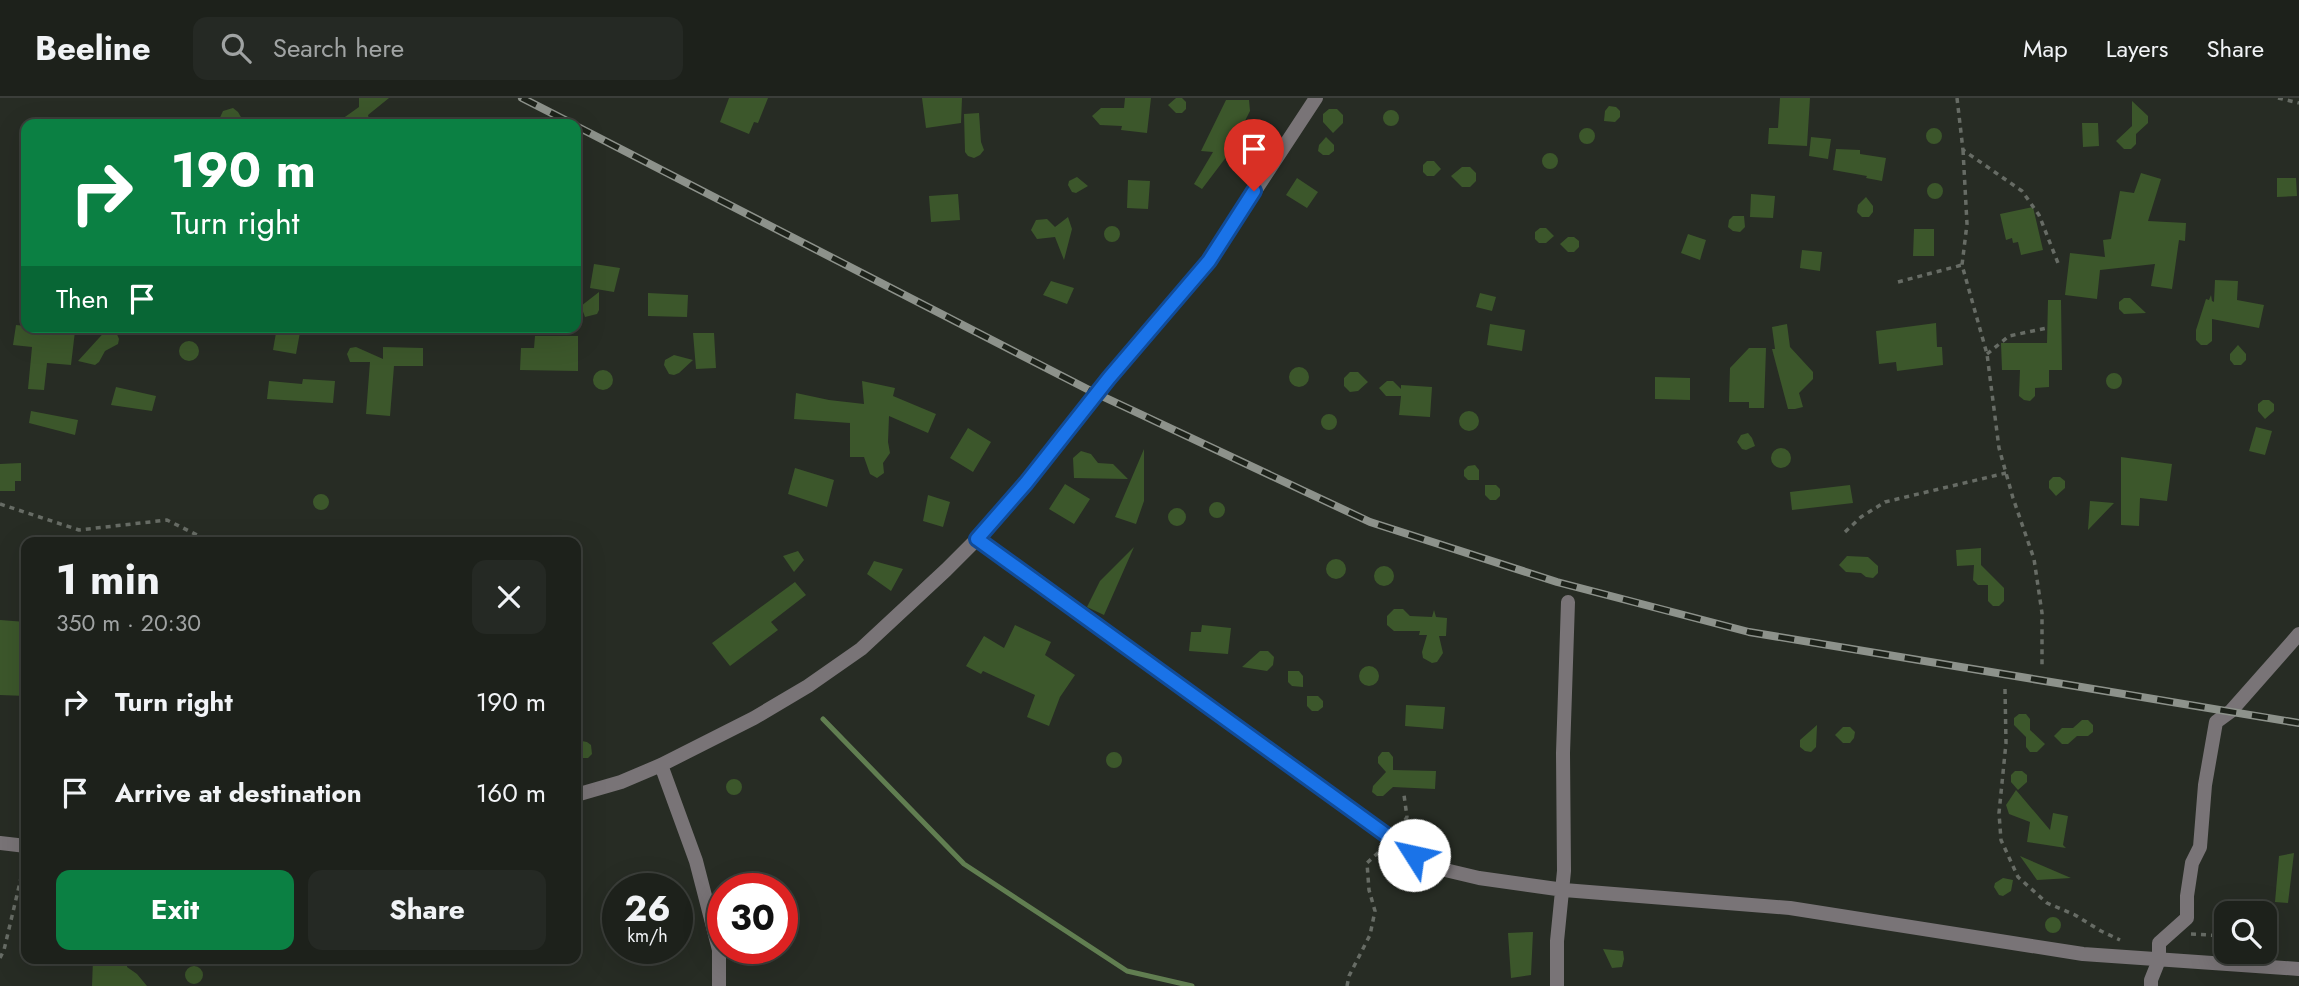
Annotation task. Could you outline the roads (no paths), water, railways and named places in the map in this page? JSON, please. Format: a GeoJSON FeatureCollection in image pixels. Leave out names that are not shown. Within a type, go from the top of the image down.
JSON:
{"type":"FeatureCollection","features":[{"type":"Feature","properties":{"kind":"street"},"geometry":{"type":"LineString","coordinates":[[581,794],[621,782],[661,765],[754,718],[808,686],[861,649],[977,539],[1026,483],[1109,378],[1209,261],[1316,98]]}},
{"type":"Feature","properties":{"kind":"street"},"geometry":{"type":"LineString","coordinates":[[977,539],[1390,839],[1441,869],[1479,878],[1564,890],[1790,908],[2083,954],[2299,969]]}},
{"type":"Feature","properties":{"kind":"street"},"geometry":{"type":"LineString","coordinates":[[1557,986],[1557,941],[1564,890],[1563,753],[1568,602]]}},
{"type":"Feature","properties":{"kind":"street"},"geometry":{"type":"LineString","coordinates":[[2151,986],[2159,960],[2159,943],[2186,918],[2192,863],[2200,847],[2205,785],[2216,722],[2231,711],[2299,634]]}},
{"type":"Feature","properties":{"kind":"street"},"geometry":{"type":"LineString","coordinates":[[661,765],[696,861],[719,950],[719,986]]}},
{"type":"Feature","properties":{"kind":"street"},"geometry":{"type":"LineString","coordinates":[[0,843],[21,845]]}},
{"type":"Feature","properties":{"kind":"waterway"},"geometry":{"type":"LineString","coordinates":[[823,719],[964,864],[1127,971],[1192,986]]}},
{"type":"Feature","properties":{"kind":"railway"},"geometry":{"type":"LineString","coordinates":[[522,98],[563,119]]}},
{"type":"Feature","properties":{"kind":"railway"},"geometry":{"type":"LineString","coordinates":[[581,129],[1091,391],[1370,522],[1557,582],[1749,632],[2299,723]]}}]}
